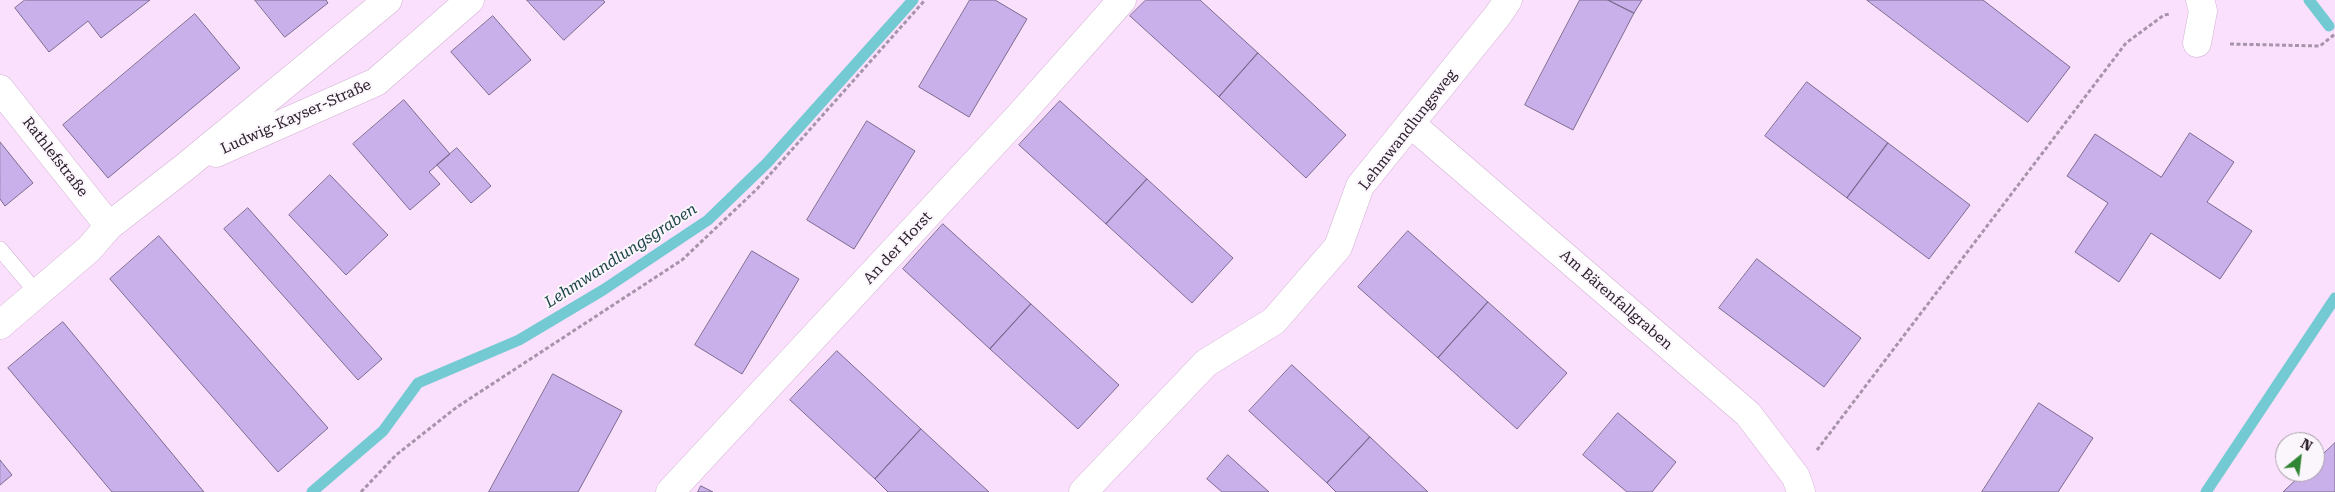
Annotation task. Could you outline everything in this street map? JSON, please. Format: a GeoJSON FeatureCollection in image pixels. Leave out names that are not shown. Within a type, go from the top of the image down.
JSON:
{"type":"FeatureCollection","features":[{"type":"Feature","properties":{"kind":"street","name":"Ludwig-Kayser-Straße"},"geometry":{"type":"LineString","coordinates":[[0,325],[89,249],[109,226],[185,167],[388,0]]}},
{"type":"Feature","properties":{"kind":"street","name":"Ludwig-Kayser-Straße"},"geometry":{"type":"LineString","coordinates":[[185,167],[376,82],[470,0]]}},
{"type":"Feature","properties":{"kind":"street","name":"An der Horst"},"geometry":{"type":"LineString","coordinates":[[670,492],[1013,123],[1122,0]]}},
{"type":"Feature","properties":{"kind":"street","name":"Lehmwandlungsweg"},"geometry":{"type":"LineString","coordinates":[[1083,492],[1206,363],[1274,321],[1338,247],[1360,186],[1498,16],[1508,0]]}},
{"type":"Feature","properties":{"kind":"street"},"geometry":{"type":"LineString","coordinates":[[2197,43],[2202,6]]}},
{"type":"Feature","properties":{"kind":"street","name":"Rathlefstraße"},"geometry":{"type":"LineString","coordinates":[[0,89],[109,226]]}},
{"type":"Feature","properties":{"kind":"street","name":"Am Bärenfallgraben"},"geometry":{"type":"LineString","coordinates":[[1411,124],[1748,414],[1799,485]]}},
{"type":"Feature","properties":{"kind":"lane"},"geometry":{"type":"LineString","coordinates":[[0,248],[37,293]]}},
{"type":"Feature","properties":{"kind":"path"},"geometry":{"type":"LineString","coordinates":[[361,492],[396,455],[457,407],[682,260],[757,189],[925,0]]}},
{"type":"Feature","properties":{"kind":"path"},"geometry":{"type":"LineString","coordinates":[[1799,485],[2126,43],[2164,15],[2202,6]]}},
{"type":"Feature","properties":{"kind":"path"},"geometry":{"type":"LineString","coordinates":[[2197,43],[2320,46],[2335,34]]}},
{"type":"Feature","properties":{"kind":"building"},"geometry":{"type":"Polygon","coordinates":[[[25,0],[150,0],[101,38],[88,21],[49,52],[15,8],[25,0]]]}},
{"type":"Feature","properties":{"kind":"building"},"geometry":{"type":"Polygon","coordinates":[[[255,0],[326,0],[328,3],[285,37],[255,0]]]}},
{"type":"Feature","properties":{"kind":"building"},"geometry":{"type":"Polygon","coordinates":[[[527,0],[603,0],[605,2],[564,40],[527,0]]]}},
{"type":"Feature","properties":{"kind":"building"},"geometry":{"type":"Polygon","coordinates":[[[970,0],[995,0],[1027,19],[969,117],[919,87],[970,0]]]}},
{"type":"Feature","properties":{"kind":"building"},"geometry":{"type":"Polygon","coordinates":[[[1146,0],[1200,0],[1258,53],[1219,97],[1130,16],[1146,0]]]}},
{"type":"Feature","properties":{"kind":"building"},"geometry":{"type":"Polygon","coordinates":[[[1580,0],[1608,0],[1634,13],[1573,130],[1525,105],[1580,0]]]}},
{"type":"Feature","properties":{"kind":"building"},"geometry":{"type":"Polygon","coordinates":[[[1608,0],[1642,0],[1634,13],[1608,0]]]}},
{"type":"Feature","properties":{"kind":"building"},"geometry":{"type":"Polygon","coordinates":[[[1867,0],[1983,0],[2070,67],[2028,122],[1867,0]]]}},
{"type":"Feature","properties":{"kind":"building"},"geometry":{"type":"Polygon","coordinates":[[[195,14],[240,68],[108,178],[63,125],[195,14]]]}},
{"type":"Feature","properties":{"kind":"building"},"geometry":{"type":"Polygon","coordinates":[[[493,16],[531,60],[489,95],[451,52],[493,16]]]}},
{"type":"Feature","properties":{"kind":"building"},"geometry":{"type":"Polygon","coordinates":[[[1258,53],[1346,135],[1306,178],[1219,97],[1258,53]]]}},
{"type":"Feature","properties":{"kind":"building"},"geometry":{"type":"Polygon","coordinates":[[[1807,82],[1888,143],[1847,198],[1765,136],[1807,82]]]}},
{"type":"Feature","properties":{"kind":"building"},"geometry":{"type":"Polygon","coordinates":[[[404,100],[450,154],[429,172],[440,184],[410,210],[353,144],[404,100]]]}},
{"type":"Feature","properties":{"kind":"building"},"geometry":{"type":"Polygon","coordinates":[[[1060,101],[1147,179],[1106,224],[1019,145],[1060,101]]]}},
{"type":"Feature","properties":{"kind":"building"},"geometry":{"type":"Polygon","coordinates":[[[867,121],[915,151],[854,249],[807,220],[867,121]]]}},
{"type":"Feature","properties":{"kind":"building"},"geometry":{"type":"Polygon","coordinates":[[[2190,133],[2234,162],[2207,202],[2252,231],[2220,279],[2151,233],[2119,282],[2075,252],[2108,203],[2067,176],[2095,134],[2161,177],[2190,133]]]}},
{"type":"Feature","properties":{"kind":"building"},"geometry":{"type":"Polygon","coordinates":[[[0,142],[33,183],[5,206],[0,199],[0,142]]]}},
{"type":"Feature","properties":{"kind":"building"},"geometry":{"type":"Polygon","coordinates":[[[1888,143],[1970,205],[1929,259],[1847,198],[1888,143]]]}},
{"type":"Feature","properties":{"kind":"building"},"geometry":{"type":"Polygon","coordinates":[[[457,148],[491,186],[471,203],[437,165],[457,148]]]}},
{"type":"Feature","properties":{"kind":"building"},"geometry":{"type":"Polygon","coordinates":[[[330,175],[388,235],[346,275],[289,215],[330,175]]]}},
{"type":"Feature","properties":{"kind":"building"},"geometry":{"type":"Polygon","coordinates":[[[1147,179],[1233,258],[1192,303],[1106,224],[1147,179]]]}},
{"type":"Feature","properties":{"kind":"building"},"geometry":{"type":"Polygon","coordinates":[[[248,208],[382,359],[358,380],[224,229],[248,208]]]}},
{"type":"Feature","properties":{"kind":"building"},"geometry":{"type":"Polygon","coordinates":[[[943,224],[1031,304],[990,349],[903,269],[943,224]]]}},
{"type":"Feature","properties":{"kind":"building"},"geometry":{"type":"Polygon","coordinates":[[[1408,231],[1488,302],[1438,358],[1358,287],[1408,231]]]}},
{"type":"Feature","properties":{"kind":"building"},"geometry":{"type":"Polygon","coordinates":[[[159,236],[328,428],[278,472],[110,279],[159,236]]]}},
{"type":"Feature","properties":{"kind":"building"},"geometry":{"type":"Polygon","coordinates":[[[752,251],[799,279],[742,374],[695,345],[752,251]]]}},
{"type":"Feature","properties":{"kind":"building"},"geometry":{"type":"Polygon","coordinates":[[[1757,259],[1861,338],[1824,387],[1719,308],[1757,259]]]}},
{"type":"Feature","properties":{"kind":"building"},"geometry":{"type":"Polygon","coordinates":[[[1488,302],[1567,373],[1517,429],[1438,358],[1488,302]]]}},
{"type":"Feature","properties":{"kind":"building"},"geometry":{"type":"Polygon","coordinates":[[[1031,304],[1119,385],[1078,429],[990,349],[1031,304]]]}},
{"type":"Feature","properties":{"kind":"building"},"geometry":{"type":"Polygon","coordinates":[[[63,322],[204,492],[112,492],[8,368],[63,322]]]}},
{"type":"Feature","properties":{"kind":"building"},"geometry":{"type":"Polygon","coordinates":[[[837,351],[921,429],[875,479],[790,400],[837,351]]]}},
{"type":"Feature","properties":{"kind":"building"},"geometry":{"type":"Polygon","coordinates":[[[1292,365],[1370,437],[1327,483],[1249,411],[1292,365]]]}},
{"type":"Feature","properties":{"kind":"building"},"geometry":{"type":"Polygon","coordinates":[[[553,374],[622,411],[578,492],[489,492],[553,374]]]}},
{"type":"Feature","properties":{"kind":"building"},"geometry":{"type":"Polygon","coordinates":[[[2039,403],[2093,438],[2058,492],[1982,492],[2039,403]]]}},
{"type":"Feature","properties":{"kind":"building"},"geometry":{"type":"Polygon","coordinates":[[[1618,413],[1676,462],[1652,492],[1627,492],[1583,455],[1618,413]]]}},
{"type":"Feature","properties":{"kind":"building"},"geometry":{"type":"Polygon","coordinates":[[[921,429],[989,492],[888,492],[875,479],[921,429]]]}},
{"type":"Feature","properties":{"kind":"building"},"geometry":{"type":"Polygon","coordinates":[[[1370,437],[1428,492],[1336,492],[1327,483],[1370,437]]]}},
{"type":"Feature","properties":{"kind":"building"},"geometry":{"type":"Polygon","coordinates":[[[2335,443],[2335,492],[2283,492],[2294,482],[2325,482],[2325,452],[2335,443]]]}},
{"type":"Feature","properties":{"kind":"building"},"geometry":{"type":"Polygon","coordinates":[[[1228,455],[1269,492],[1222,492],[1207,479],[1228,455]]]}},
{"type":"Feature","properties":{"kind":"building"},"geometry":{"type":"Polygon","coordinates":[[[0,460],[12,475],[0,485],[0,460]]]}},
{"type":"Feature","properties":{"kind":"building"},"geometry":{"type":"Polygon","coordinates":[[[701,486],[713,492],[698,492],[701,486]]]}},
{"type":"Feature","properties":{"kind":"waterway","name":"Lehmwandlungsgraben"},"geometry":{"type":"LineString","coordinates":[[312,492],[383,431],[418,383],[519,340],[603,290],[708,220],[767,163],[913,0]]}},
{"type":"Feature","properties":{"kind":"waterway","name":"Lehmwandlungsgraben"},"geometry":{"type":"LineString","coordinates":[[2309,0],[2329,26]]}},
{"type":"Feature","properties":{"kind":"waterway"},"geometry":{"type":"LineString","coordinates":[[2206,492],[2335,298]]}}]}
